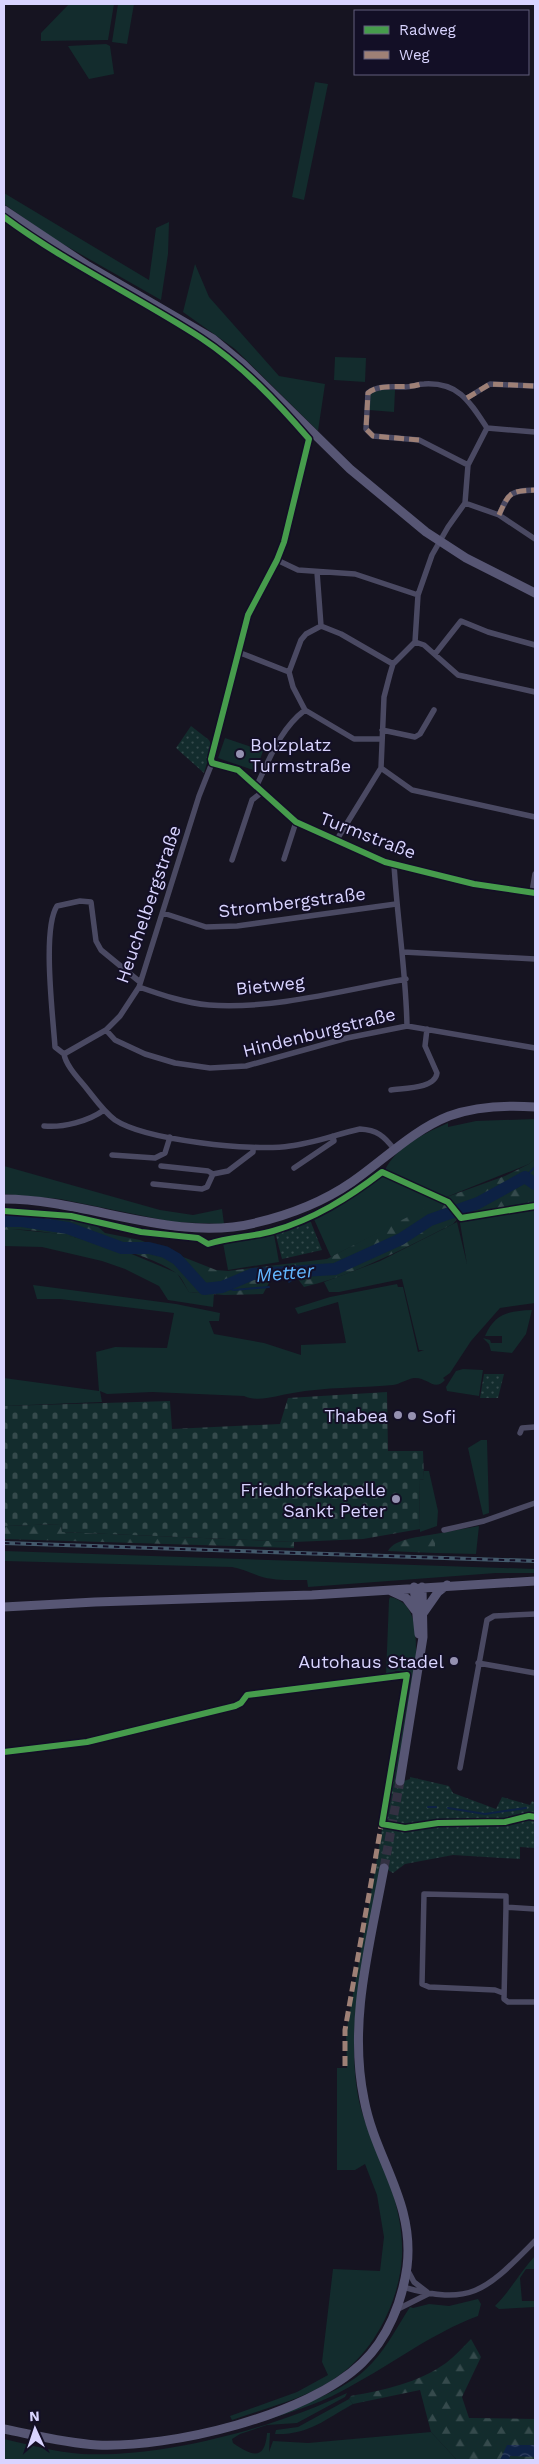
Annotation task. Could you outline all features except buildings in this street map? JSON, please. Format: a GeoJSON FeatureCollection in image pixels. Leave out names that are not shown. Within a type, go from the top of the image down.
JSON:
{"type":"FeatureCollection","features":[{"type":"Feature","properties":{"kind":"main road"},"geometry":{"type":"LineString","coordinates":[[4,210],[88,266],[213,339],[254,374],[350,468],[439,542],[483,568],[535,593]]}},
{"type":"Feature","properties":{"kind":"main road"},"geometry":{"type":"LineString","coordinates":[[4,1199],[59,1203],[188,1227],[211,1228],[253,1224],[287,1215],[318,1202],[351,1183],[394,1149],[436,1122],[450,1116],[496,1106],[535,1107]]}},
{"type":"Feature","properties":{"kind":"main road"},"geometry":{"type":"LineString","coordinates":[[4,1607],[312,1595],[535,1580]]}},
{"type":"Feature","properties":{"kind":"main road"},"geometry":{"type":"LineString","coordinates":[[420,1612],[447,1585]]}},
{"type":"Feature","properties":{"kind":"main road"},"geometry":{"type":"LineString","coordinates":[[400,1781],[421,1649],[418,1587]]}},
{"type":"Feature","properties":{"kind":"main road"},"geometry":{"type":"LineString","coordinates":[[388,1590],[406,1598],[420,1612]]}},
{"type":"Feature","properties":{"kind":"main road"},"geometry":{"type":"LineString","coordinates":[[4,2428],[76,2443],[122,2444],[160,2441],[238,2423],[312,2396],[351,2373],[372,2352],[396,2310],[403,2286],[406,2268],[407,2231],[403,2209],[370,2120],[359,2072],[359,2013],[384,1868]]}},
{"type":"Feature","properties":{"kind":"street"},"geometry":{"type":"LineString","coordinates":[[468,465],[419,440],[373,436],[366,429],[368,393],[374,387],[411,387],[421,384],[439,384],[467,398],[487,428]]}},
{"type":"Feature","properties":{"kind":"street"},"geometry":{"type":"LineString","coordinates":[[467,398],[490,384],[535,386]]}},
{"type":"Feature","properties":{"kind":"street"},"geometry":{"type":"LineString","coordinates":[[487,428],[535,432]]}},
{"type":"Feature","properties":{"kind":"street"},"geometry":{"type":"LineString","coordinates":[[336,841],[381,768],[384,697],[394,664],[415,642],[418,595],[439,542],[465,503],[468,465],[487,428]]}},
{"type":"Feature","properties":{"kind":"street"},"geometry":{"type":"LineString","coordinates":[[499,515],[507,496],[515,491],[535,490]]}},
{"type":"Feature","properties":{"kind":"street"},"geometry":{"type":"LineString","coordinates":[[465,503],[499,515],[535,539]]}},
{"type":"Feature","properties":{"kind":"street"},"geometry":{"type":"LineString","coordinates":[[277,560],[298,570],[336,571],[356,574],[418,595]]}},
{"type":"Feature","properties":{"kind":"street"},"geometry":{"type":"LineString","coordinates":[[317,572],[321,626]]}},
{"type":"Feature","properties":{"kind":"street"},"geometry":{"type":"LineString","coordinates":[[435,654],[461,621],[535,646]]}},
{"type":"Feature","properties":{"kind":"street"},"geometry":{"type":"LineString","coordinates":[[381,739],[354,739],[305,710],[293,687],[289,672],[301,640],[306,634],[321,626],[341,634],[394,664]]}},
{"type":"Feature","properties":{"kind":"street"},"geometry":{"type":"LineString","coordinates":[[415,642],[424,645],[458,675],[535,692]]}},
{"type":"Feature","properties":{"kind":"street"},"geometry":{"type":"LineString","coordinates":[[238,652],[289,672]]}},
{"type":"Feature","properties":{"kind":"street"},"geometry":{"type":"LineString","coordinates":[[257,785],[284,731],[292,720],[305,710]]}},
{"type":"Feature","properties":{"kind":"street"},"geometry":{"type":"LineString","coordinates":[[382,730],[415,737],[420,734],[434,710]]}},
{"type":"Feature","properties":{"kind":"street","name":"Turmstraße"},"geometry":{"type":"LineString","coordinates":[[212,763],[238,770],[257,785],[262,792],[296,822],[336,841],[394,864],[474,884],[533,893]]}},
{"type":"Feature","properties":{"kind":"street","name":"Heuchelbergstraße"},"geometry":{"type":"LineString","coordinates":[[64,1054],[106,1030],[120,1016],[140,984],[199,796],[212,763]]}},
{"type":"Feature","properties":{"kind":"street"},"geometry":{"type":"LineString","coordinates":[[381,768],[412,790],[535,817]]}},
{"type":"Feature","properties":{"kind":"street"},"geometry":{"type":"LineString","coordinates":[[232,860],[252,800],[262,792]]}},
{"type":"Feature","properties":{"kind":"street","name":"Turmstraße"},"geometry":{"type":"LineString","coordinates":[[284,859],[296,822]]}},
{"type":"Feature","properties":{"kind":"street"},"geometry":{"type":"LineString","coordinates":[[394,864],[396,904],[406,979],[407,1026]]}},
{"type":"Feature","properties":{"kind":"street"},"geometry":{"type":"LineString","coordinates":[[533,893],[535,874]]}},
{"type":"Feature","properties":{"kind":"street","name":"Bietweg"},"geometry":{"type":"LineString","coordinates":[[64,1054],[55,1047],[50,960],[52,914],[57,906],[64,903],[91,902],[96,941],[101,950],[140,984],[189,1001],[209,1005],[244,1005],[282,1001],[406,979]]}},
{"type":"Feature","properties":{"kind":"street","name":"Strombergstraße"},"geometry":{"type":"LineString","coordinates":[[163,913],[206,926],[237,926],[396,904]]}},
{"type":"Feature","properties":{"kind":"street"},"geometry":{"type":"LineString","coordinates":[[403,952],[535,959]]}},
{"type":"Feature","properties":{"kind":"street","name":"Hindenburgstraße"},"geometry":{"type":"LineString","coordinates":[[106,1030],[115,1040],[145,1054],[175,1063],[210,1068],[246,1066],[347,1038],[407,1026],[535,1048]]}},
{"type":"Feature","properties":{"kind":"street"},"geometry":{"type":"LineString","coordinates":[[391,1090],[428,1084],[434,1081],[437,1073],[425,1046],[427,1030]]}},
{"type":"Feature","properties":{"kind":"street"},"geometry":{"type":"LineString","coordinates":[[64,1054],[65,1059],[104,1110],[115,1120],[135,1128],[170,1137],[254,1148],[290,1146],[360,1129],[372,1129],[387,1139],[394,1149]]}},
{"type":"Feature","properties":{"kind":"street"},"geometry":{"type":"LineString","coordinates":[[44,1126],[69,1124],[104,1110]]}},
{"type":"Feature","properties":{"kind":"street"},"geometry":{"type":"LineString","coordinates":[[294,1168],[334,1141],[333,1136]]}},
{"type":"Feature","properties":{"kind":"street"},"geometry":{"type":"LineString","coordinates":[[112,1155],[155,1158],[165,1153],[170,1137]]}},
{"type":"Feature","properties":{"kind":"street"},"geometry":{"type":"LineString","coordinates":[[161,1166],[208,1170],[213,1174],[228,1171],[253,1152],[254,1148]]}},
{"type":"Feature","properties":{"kind":"street"},"geometry":{"type":"LineString","coordinates":[[153,1184],[202,1189],[207,1187],[213,1174]]}},
{"type":"Feature","properties":{"kind":"street"},"geometry":{"type":"LineString","coordinates":[[520,1433],[522,1428],[535,1427]]}},
{"type":"Feature","properties":{"kind":"street"},"geometry":{"type":"LineString","coordinates":[[444,1530],[484,1521],[535,1503]]}},
{"type":"Feature","properties":{"kind":"street"},"geometry":{"type":"LineString","coordinates":[[460,1768],[486,1620],[494,1616],[535,1614]]}},
{"type":"Feature","properties":{"kind":"street"},"geometry":{"type":"LineString","coordinates":[[478,1663],[535,1673]]}},
{"type":"Feature","properties":{"kind":"street"},"geometry":{"type":"LineString","coordinates":[[503,1993],[495,1990],[422,1984],[424,1894],[506,1896],[504,1999],[508,2002],[535,2002]]}},
{"type":"Feature","properties":{"kind":"street"},"geometry":{"type":"LineString","coordinates":[[506,1907],[535,1909]]}},
{"type":"Feature","properties":{"kind":"street"},"geometry":{"type":"LineString","coordinates":[[403,2286],[428,2294],[452,2296],[477,2289],[499,2275],[535,2242]]}},
{"type":"Feature","properties":{"kind":"street"},"geometry":{"type":"LineString","coordinates":[[406,2268],[414,2282],[428,2294]]}},
{"type":"Feature","properties":{"kind":"street"},"geometry":{"type":"LineString","coordinates":[[396,2310],[428,2294]]}},
{"type":"Feature","properties":{"kind":"green space"},"geometry":{"type":"Polygon","coordinates":[[[69,4],[114,4],[108,40],[41,41],[41,33],[69,4]]]}},
{"type":"Feature","properties":{"kind":"green space"},"geometry":{"type":"Polygon","coordinates":[[[118,4],[134,4],[127,44],[112,42],[118,4]]]}},
{"type":"Feature","properties":{"kind":"green space"},"geometry":{"type":"Polygon","coordinates":[[[106,44],[110,46],[114,74],[89,79],[68,46],[106,44]]]}},
{"type":"Feature","properties":{"kind":"green space"},"geometry":{"type":"Polygon","coordinates":[[[315,82],[328,84],[304,200],[292,197],[315,82]]]}},
{"type":"Feature","properties":{"kind":"green space"},"geometry":{"type":"Polygon","coordinates":[[[4,193],[149,280],[156,228],[169,222],[168,254],[161,300],[54,239],[4,204],[4,193]]]}},
{"type":"Feature","properties":{"kind":"green space"},"geometry":{"type":"Polygon","coordinates":[[[195,264],[209,297],[279,376],[325,384],[318,431],[235,349],[183,312],[195,264]]]}},
{"type":"Feature","properties":{"kind":"green space"},"geometry":{"type":"Polygon","coordinates":[[[335,357],[366,358],[365,382],[334,380],[335,357]]]}},
{"type":"Feature","properties":{"kind":"green space"},"geometry":{"type":"Polygon","coordinates":[[[376,389],[395,390],[394,412],[369,410],[369,396],[376,389]]]}},
{"type":"Feature","properties":{"kind":"green space"},"geometry":{"type":"Polygon","coordinates":[[[191,726],[209,740],[212,746],[204,773],[176,748],[191,726]]]}},
{"type":"Feature","properties":{"kind":"green space","name":"Bolzplatz Turmstraße"},"geometry":{"type":"Polygon","coordinates":[[[225,738],[263,751],[256,771],[218,758],[225,738]]]}},
{"type":"Feature","properties":{"kind":"green space"},"geometry":{"type":"Polygon","coordinates":[[[535,1119],[535,1159],[529,1164],[444,1198],[385,1170],[396,1154],[412,1142],[448,1123],[448,1127],[476,1121],[535,1119]]]}},
{"type":"Feature","properties":{"kind":"green space"},"geometry":{"type":"Polygon","coordinates":[[[535,1159],[535,1202],[461,1214],[453,1224],[362,1268],[304,1287],[294,1274],[271,1279],[263,1294],[224,1295],[189,1292],[182,1279],[176,1273],[143,1256],[93,1241],[67,1236],[42,1232],[4,1230],[4,1212],[64,1217],[97,1226],[105,1233],[140,1240],[216,1270],[228,1271],[327,1259],[444,1198],[505,1176],[535,1159]]]}},
{"type":"Feature","properties":{"kind":"green space"},"geometry":{"type":"Polygon","coordinates":[[[4,1166],[160,1210],[193,1215],[222,1209],[224,1224],[173,1222],[60,1199],[4,1194],[4,1166]]]}},
{"type":"Feature","properties":{"kind":"green space"},"geometry":{"type":"Polygon","coordinates":[[[383,1174],[441,1201],[331,1257],[313,1217],[335,1207],[383,1174]]]}},
{"type":"Feature","properties":{"kind":"green space"},"geometry":{"type":"Polygon","coordinates":[[[535,1208],[535,1303],[500,1308],[471,1341],[450,1373],[443,1378],[445,1380],[437,1385],[414,1378],[393,1385],[317,1390],[262,1399],[244,1396],[152,1392],[107,1394],[100,1391],[102,1402],[4,1406],[4,1378],[99,1391],[96,1352],[115,1347],[167,1348],[174,1313],[60,1299],[37,1299],[33,1285],[176,1304],[220,1313],[219,1321],[209,1321],[214,1334],[264,1343],[301,1355],[301,1345],[346,1343],[338,1302],[298,1314],[295,1308],[330,1297],[397,1284],[398,1287],[403,1287],[418,1352],[424,1350],[419,1350],[402,1279],[339,1292],[329,1292],[324,1282],[380,1261],[457,1222],[467,1264],[460,1223],[462,1219],[535,1208]]]}},
{"type":"Feature","properties":{"kind":"green space"},"geometry":{"type":"Polygon","coordinates":[[[310,1220],[322,1250],[282,1259],[275,1232],[310,1220]]]}},
{"type":"Feature","properties":{"kind":"green space"},"geometry":{"type":"Polygon","coordinates":[[[4,1230],[61,1234],[115,1247],[177,1273],[189,1292],[214,1294],[213,1307],[168,1300],[159,1286],[125,1269],[102,1261],[42,1247],[4,1246],[4,1230]]]}},
{"type":"Feature","properties":{"kind":"green space"},"geometry":{"type":"Polygon","coordinates":[[[274,1234],[279,1262],[228,1270],[223,1243],[274,1234]]]}},
{"type":"Feature","properties":{"kind":"green space"},"geometry":{"type":"Polygon","coordinates":[[[532,1310],[526,1334],[512,1353],[491,1351],[489,1344],[483,1338],[490,1340],[491,1343],[502,1343],[502,1336],[485,1336],[493,1322],[504,1315],[516,1311],[532,1310]]]}},
{"type":"Feature","properties":{"kind":"green space"},"geometry":{"type":"Polygon","coordinates":[[[463,1369],[483,1370],[479,1396],[447,1391],[446,1387],[456,1371],[463,1369]]]}},
{"type":"Feature","properties":{"kind":"green space"},"geometry":{"type":"Polygon","coordinates":[[[484,1374],[504,1374],[498,1398],[480,1398],[484,1374]]]}},
{"type":"Feature","properties":{"kind":"green space"},"geometry":{"type":"Polygon","coordinates":[[[387,1392],[388,1451],[423,1451],[424,1479],[419,1480],[420,1529],[363,1539],[294,1542],[62,1532],[61,1524],[4,1526],[4,1406],[170,1401],[172,1429],[280,1424],[288,1398],[387,1392]]]}},
{"type":"Feature","properties":{"kind":"green space"},"geometry":{"type":"Polygon","coordinates":[[[481,1440],[487,1440],[489,1513],[483,1515],[468,1448],[481,1440]]]}},
{"type":"Feature","properties":{"kind":"green space"},"geometry":{"type":"Polygon","coordinates":[[[424,1471],[429,1471],[438,1511],[437,1526],[420,1532],[419,1480],[424,1479],[424,1471]]]}},
{"type":"Feature","properties":{"kind":"green space"},"geometry":{"type":"Polygon","coordinates":[[[61,1524],[62,1532],[294,1542],[294,1548],[4,1539],[4,1526],[61,1524]]]}},
{"type":"Feature","properties":{"kind":"green space"},"geometry":{"type":"Polygon","coordinates":[[[479,1526],[476,1554],[435,1553],[435,1534],[479,1526]]]}},
{"type":"Feature","properties":{"kind":"green space"},"geometry":{"type":"Polygon","coordinates":[[[435,1534],[435,1553],[388,1551],[396,1543],[435,1534]]]}},
{"type":"Feature","properties":{"kind":"green space"},"geometry":{"type":"Polygon","coordinates":[[[4,1551],[535,1569],[535,1573],[496,1573],[308,1587],[307,1580],[271,1579],[232,1567],[4,1561],[4,1551]]]}},
{"type":"Feature","properties":{"kind":"green space"},"geometry":{"type":"Polygon","coordinates":[[[390,1597],[399,1600],[411,1613],[416,1640],[416,1659],[397,1780],[391,1777],[410,1671],[396,1671],[386,1675],[390,1597]]]}},
{"type":"Feature","properties":{"kind":"green space"},"geometry":{"type":"Polygon","coordinates":[[[391,1777],[404,1781],[410,1779],[410,1777],[449,1786],[453,1793],[496,1809],[502,1797],[530,1805],[532,1801],[535,1803],[535,1848],[520,1847],[520,1859],[453,1855],[405,1864],[393,1873],[388,1870],[375,1870],[391,1777]]]}},
{"type":"Feature","properties":{"kind":"green space"},"geometry":{"type":"Polygon","coordinates":[[[381,1869],[356,2007],[354,2062],[357,2090],[363,2117],[389,2181],[399,2217],[402,2257],[396,2292],[372,2342],[361,2356],[334,2379],[310,2392],[232,2420],[230,2416],[297,2392],[328,2375],[322,2362],[333,2269],[380,2271],[384,2237],[377,2195],[365,2164],[355,2170],[337,2170],[337,2068],[347,2068],[346,2033],[375,1870],[381,1869]]]}},
{"type":"Feature","properties":{"kind":"green space"},"geometry":{"type":"Polygon","coordinates":[[[535,2256],[535,2269],[526,2269],[520,2278],[522,2301],[535,2301],[535,2307],[499,2309],[495,2306],[535,2256]]]}},
{"type":"Feature","properties":{"kind":"green space"},"geometry":{"type":"Polygon","coordinates":[[[478,2299],[481,2304],[478,2316],[445,2331],[332,2396],[270,2419],[269,2417],[332,2392],[365,2370],[390,2340],[410,2307],[429,2304],[449,2306],[478,2299]]]}},
{"type":"Feature","properties":{"kind":"green space"},"geometry":{"type":"Polygon","coordinates":[[[471,2339],[481,2357],[462,2397],[469,2418],[535,2419],[535,2460],[457,2460],[431,2432],[420,2390],[353,2404],[349,2399],[351,2396],[388,2388],[424,2376],[446,2363],[471,2339]]]}},
{"type":"Feature","properties":{"kind":"green space"},"geometry":{"type":"Polygon","coordinates":[[[347,2393],[345,2397],[297,2423],[267,2425],[240,2434],[232,2439],[233,2443],[246,2451],[256,2453],[264,2448],[267,2433],[270,2433],[269,2452],[273,2441],[308,2443],[431,2432],[457,2460],[4,2460],[4,2439],[52,2450],[82,2454],[147,2451],[182,2446],[253,2429],[318,2406],[347,2393]]]}},
{"type":"Feature","properties":{"kind":"green space"},"geometry":{"type":"Polygon","coordinates":[[[349,2399],[353,2404],[316,2425],[297,2432],[275,2434],[276,2430],[298,2427],[349,2399]]]}},
{"type":"Feature","properties":{"kind":"water"},"geometry":{"type":"Polygon","coordinates":[[[507,2445],[535,2445],[535,2457],[510,2456],[509,2460],[500,2460],[507,2445]]]}},
{"type":"Feature","properties":{"kind":"waterway"},"geometry":{"type":"LineString","coordinates":[[525,1177],[535,1167]]}},
{"type":"Feature","properties":{"kind":"waterway","name":"Metter"},"geometry":{"type":"LineString","coordinates":[[4,1221],[22,1221],[68,1228],[122,1248],[149,1248],[165,1252],[177,1259],[204,1289],[222,1287],[253,1274],[335,1269],[401,1239],[430,1220],[478,1203],[525,1177],[535,1184]]}},
{"type":"Feature","properties":{"kind":"waterway"},"geometry":{"type":"LineString","coordinates":[[289,1282],[305,1271]]}},
{"type":"Feature","properties":{"kind":"waterway"},"geometry":{"type":"LineString","coordinates":[[222,1287],[234,1290],[269,1287]]}},
{"type":"Feature","properties":{"kind":"waterway"},"geometry":{"type":"LineString","coordinates":[[428,1807],[436,1807]]}},
{"type":"Feature","properties":{"kind":"waterway"},"geometry":{"type":"LineString","coordinates":[[448,1808],[485,1814],[526,1808]]}},
{"type":"Feature","properties":{"kind":"tunnel"},"geometry":{"type":"LineString","coordinates":[[384,1868],[400,1781]]}},
{"type":"Feature","properties":{"kind":"railway"},"geometry":{"type":"LineString","coordinates":[[4,1543],[535,1561]]}},
{"type":"Feature","properties":{"kind":"marked path"},"geometry":{"type":"LineString","coordinates":[[419,440],[373,436],[366,429],[368,393],[380,388],[421,384]]}},
{"type":"Feature","properties":{"kind":"marked path"},"geometry":{"type":"LineString","coordinates":[[467,398],[490,384],[535,386]]}},
{"type":"Feature","properties":{"kind":"marked path"},"geometry":{"type":"LineString","coordinates":[[499,515],[511,494],[535,490]]}},
{"type":"Feature","properties":{"kind":"marked path"},"geometry":{"type":"LineString","coordinates":[[345,2066],[345,2030],[382,1821]]}},
{"type":"Feature","properties":{"kind":"cycle path"},"geometry":{"type":"LineString","coordinates":[[4,217],[76,264],[201,338],[231,360],[258,385],[309,439],[284,542],[277,560],[248,615],[211,759],[212,763],[238,770],[296,822],[385,862],[474,884],[535,893]]}},
{"type":"Feature","properties":{"kind":"cycle path"},"geometry":{"type":"LineString","coordinates":[[4,1211],[71,1216],[141,1232],[198,1238],[208,1244],[265,1233],[303,1220],[343,1199],[382,1172],[448,1202],[461,1218],[535,1206]]}},
{"type":"Feature","properties":{"kind":"cycle path"},"geometry":{"type":"LineString","coordinates":[[4,1752],[87,1742],[235,1706],[241,1703],[247,1695],[407,1675],[382,1824],[405,1828],[438,1823],[505,1822],[529,1816],[535,1817]]}},
{"type":"Feature","properties":{"kind":"place","name":"Bolzplatz Turmstraße"},"geometry":{"type":"Point","coordinates":[240,754]}},
{"type":"Feature","properties":{"kind":"place","name":"Thabea"},"geometry":{"type":"Point","coordinates":[398,1415]}},
{"type":"Feature","properties":{"kind":"place","name":"Sofi"},"geometry":{"type":"Point","coordinates":[412,1416]}},
{"type":"Feature","properties":{"kind":"place","name":"Friedhofskapelle Sankt Peter"},"geometry":{"type":"Point","coordinates":[396,1499]}},
{"type":"Feature","properties":{"kind":"place","name":"Autohaus Stadel"},"geometry":{"type":"Point","coordinates":[454,1661]}}]}
